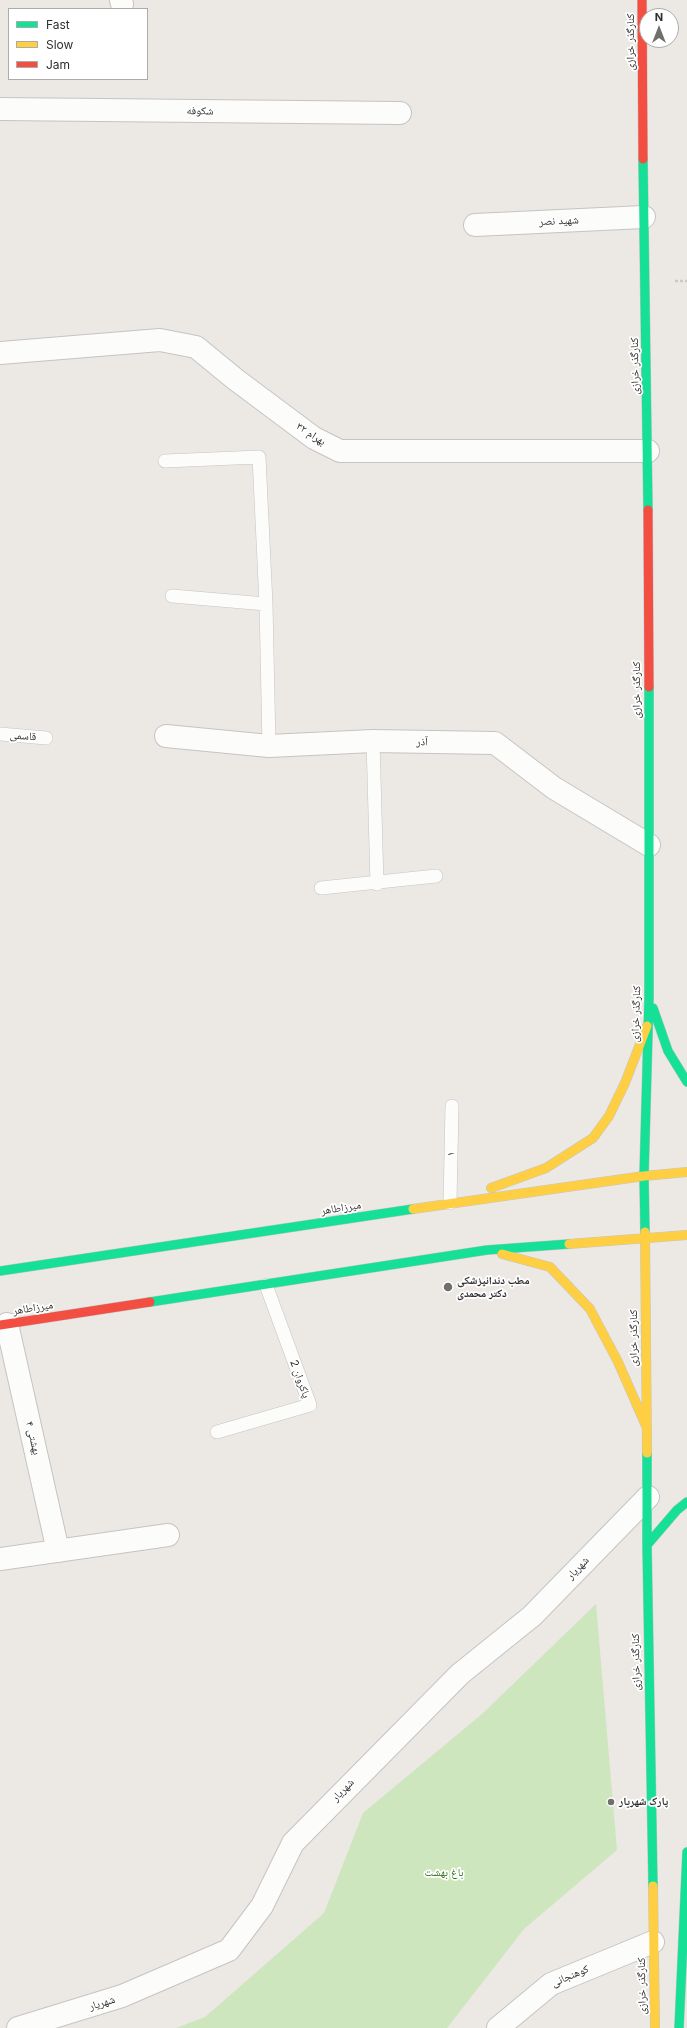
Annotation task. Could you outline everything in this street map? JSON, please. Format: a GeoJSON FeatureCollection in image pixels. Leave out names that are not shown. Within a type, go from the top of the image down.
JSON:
{"type":"FeatureCollection","features":[{"type":"Feature","properties":{"kind":"main road","name":"کنارگذر خرازی"},"geometry":{"type":"LineString","coordinates":[[642,0],[648,451],[649,998],[644,1176],[648,1497],[646,1545],[655,2028]]}},
{"type":"Feature","properties":{"kind":"main road"},"geometry":{"type":"LineString","coordinates":[[649,998],[668,1051],[687,1082]]}},
{"type":"Feature","properties":{"kind":"main road"},"geometry":{"type":"LineString","coordinates":[[450,1203],[546,1168],[593,1138],[609,1116],[625,1083],[648,1025]]}},
{"type":"Feature","properties":{"kind":"main road","name":"میرزاطاهر"},"geometry":{"type":"LineString","coordinates":[[0,1272],[450,1203],[644,1176],[687,1172]]}},
{"type":"Feature","properties":{"kind":"main road","name":"میرزاطاهر"},"geometry":{"type":"LineString","coordinates":[[4,1325],[488,1250],[687,1235]]}},
{"type":"Feature","properties":{"kind":"main road"},"geometry":{"type":"LineString","coordinates":[[488,1250],[550,1267],[590,1309],[618,1362],[646,1428]]}},
{"type":"Feature","properties":{"kind":"main road"},"geometry":{"type":"LineString","coordinates":[[646,1545],[677,1510],[687,1502]]}},
{"type":"Feature","properties":{"kind":"main road"},"geometry":{"type":"LineString","coordinates":[[679,2028],[687,1852]]}},
{"type":"Feature","properties":{"kind":"street","name":"شکوفه"},"geometry":{"type":"LineString","coordinates":[[0,109],[400,113]]}},
{"type":"Feature","properties":{"kind":"street","name":"شهید نصر"},"geometry":{"type":"LineString","coordinates":[[475,225],[644,217]]}},
{"type":"Feature","properties":{"kind":"street","name":"بهرام ۳۲"},"geometry":{"type":"LineString","coordinates":[[0,353],[160,340],[196,346],[236,379],[314,438],[340,451],[648,451]]}},
{"type":"Feature","properties":{"kind":"street","name":"آذر"},"geometry":{"type":"LineString","coordinates":[[166,736],[268,746],[373,741],[495,743],[554,788],[649,845]]}},
{"type":"Feature","properties":{"kind":"street","name":"بهشتی ۴"},"geometry":{"type":"LineString","coordinates":[[4,1325],[58,1551]]}},
{"type":"Feature","properties":{"kind":"street","name":"شهریار"},"geometry":{"type":"LineString","coordinates":[[18,2028],[122,1996],[229,1950],[262,1906],[293,1843],[460,1674],[532,1616],[648,1497]]}},
{"type":"Feature","properties":{"kind":"street"},"geometry":{"type":"LineString","coordinates":[[0,1559],[168,1535]]}},
{"type":"Feature","properties":{"kind":"street","name":"کوهنجانی"},"geometry":{"type":"LineString","coordinates":[[498,2028],[551,1984],[653,1942]]}},
{"type":"Feature","properties":{"kind":"lane"},"geometry":{"type":"LineString","coordinates":[[165,461],[259,457],[266,604],[268,746]]}},
{"type":"Feature","properties":{"kind":"lane"},"geometry":{"type":"LineString","coordinates":[[172,596],[266,604]]}},
{"type":"Feature","properties":{"kind":"lane","name":"قاسمی"},"geometry":{"type":"LineString","coordinates":[[0,734],[46,738]]}},
{"type":"Feature","properties":{"kind":"lane"},"geometry":{"type":"LineString","coordinates":[[373,741],[377,884]]}},
{"type":"Feature","properties":{"kind":"lane"},"geometry":{"type":"LineString","coordinates":[[321,888],[377,884],[436,876]]}},
{"type":"Feature","properties":{"kind":"lane","name":"۱"},"geometry":{"type":"LineString","coordinates":[[450,1203],[452,1106]]}},
{"type":"Feature","properties":{"kind":"lane","name":"پاکروان 2"},"geometry":{"type":"LineString","coordinates":[[217,1432],[310,1405],[266,1285]]}},
{"type":"Feature","properties":{"kind":"green space","name":"باغ بهشت"},"geometry":{"type":"Polygon","coordinates":[[[596,1604],[617,1850],[524,1929],[447,2028],[176,2028],[205,2017],[324,1913],[363,1813],[482,1714],[596,1604]]]}},
{"type":"Feature","properties":{"kind":"traffic: fast"},"geometry":{"type":"LineString","coordinates":[[643,159],[648,510]]}},
{"type":"Feature","properties":{"kind":"traffic: fast"},"geometry":{"type":"LineString","coordinates":[[645,1232],[644,1176],[649,997],[649,687]]}},
{"type":"Feature","properties":{"kind":"traffic: fast"},"geometry":{"type":"LineString","coordinates":[[653,1008],[668,1051],[687,1082]]}},
{"type":"Feature","properties":{"kind":"traffic: fast"},"geometry":{"type":"LineString","coordinates":[[0,1271],[413,1209]]}},
{"type":"Feature","properties":{"kind":"traffic: fast"},"geometry":{"type":"LineString","coordinates":[[150,1302],[487,1250],[569,1244]]}},
{"type":"Feature","properties":{"kind":"traffic: fast"},"geometry":{"type":"LineString","coordinates":[[647,1453],[647,1545],[653,1886]]}},
{"type":"Feature","properties":{"kind":"traffic: fast"},"geometry":{"type":"LineString","coordinates":[[647,1545],[677,1510],[687,1502]]}},
{"type":"Feature","properties":{"kind":"traffic: fast"},"geometry":{"type":"LineString","coordinates":[[679,2028],[687,1852]]}},
{"type":"Feature","properties":{"kind":"traffic: slow"},"geometry":{"type":"LineString","coordinates":[[491,1188],[546,1168],[593,1138],[609,1116],[625,1083],[647,1026]]}},
{"type":"Feature","properties":{"kind":"traffic: slow"},"geometry":{"type":"LineString","coordinates":[[413,1209],[644,1176],[687,1172]]}},
{"type":"Feature","properties":{"kind":"traffic: slow"},"geometry":{"type":"LineString","coordinates":[[645,1232],[647,1453]]}},
{"type":"Feature","properties":{"kind":"traffic: slow"},"geometry":{"type":"LineString","coordinates":[[569,1244],[687,1235]]}},
{"type":"Feature","properties":{"kind":"traffic: slow"},"geometry":{"type":"LineString","coordinates":[[502,1254],[550,1267],[590,1309],[618,1362],[647,1428]]}},
{"type":"Feature","properties":{"kind":"traffic: slow"},"geometry":{"type":"LineString","coordinates":[[653,1886],[655,2028]]}},
{"type":"Feature","properties":{"kind":"traffic: jam"},"geometry":{"type":"LineString","coordinates":[[642,0],[643,159]]}},
{"type":"Feature","properties":{"kind":"traffic: jam"},"geometry":{"type":"LineString","coordinates":[[648,510],[649,687]]}},
{"type":"Feature","properties":{"kind":"traffic: jam"},"geometry":{"type":"LineString","coordinates":[[0,1325],[150,1302]]}},
{"type":"Feature","properties":{"kind":"place","name":"مطب دندانپزشکی دکتر محمدی"},"geometry":{"type":"Point","coordinates":[448,1287]}},
{"type":"Feature","properties":{"kind":"place","name":"پارک شهریار"},"geometry":{"type":"Point","coordinates":[611,1802]}}]}
